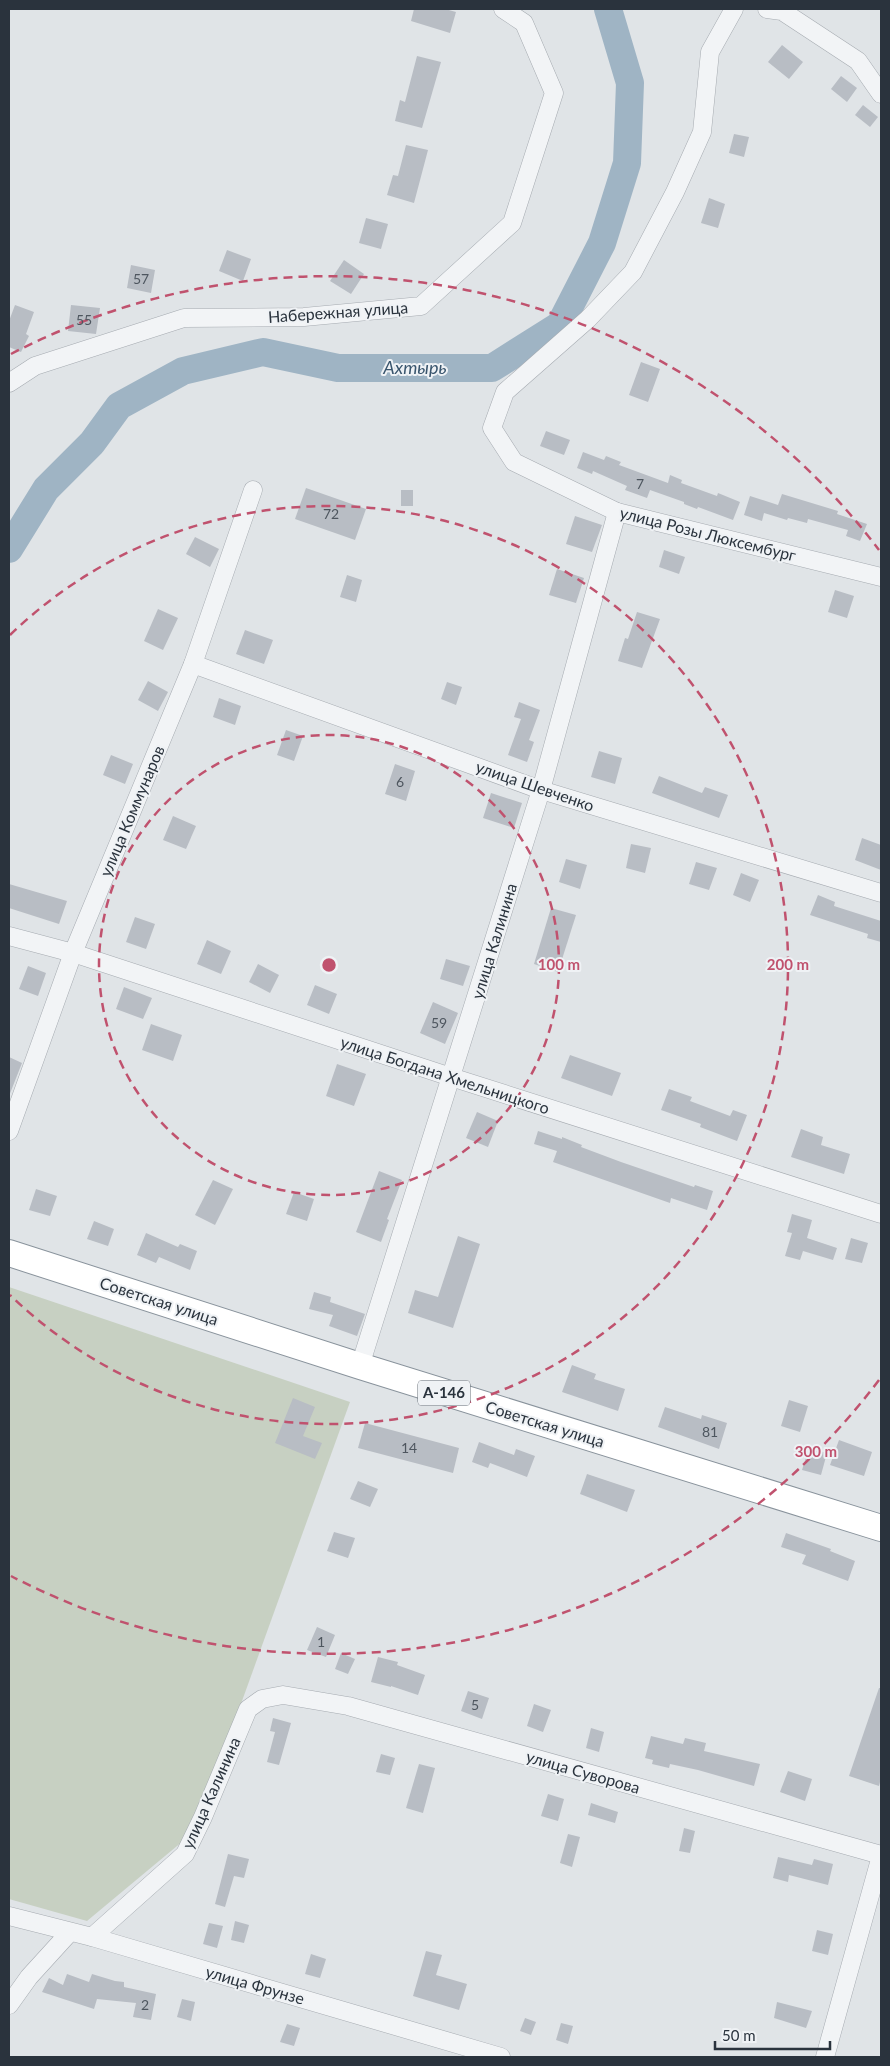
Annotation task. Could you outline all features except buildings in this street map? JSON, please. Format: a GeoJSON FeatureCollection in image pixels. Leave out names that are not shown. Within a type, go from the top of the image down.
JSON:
{"type":"FeatureCollection","features":[{"type":"Feature","properties":{"kind":"highway","name":"Советская улица"},"geometry":{"type":"LineString","coordinates":[[9,1252],[360,1366],[881,1528]]}},
{"type":"Feature","properties":{"kind":"street","name":"Набережная улица"},"geometry":{"type":"LineString","coordinates":[[9,383],[35,366],[184,318],[304,317],[421,306],[512,223],[554,93],[524,23],[503,9]]}},
{"type":"Feature","properties":{"kind":"street","name":"улица Розы Люксембург"},"geometry":{"type":"LineString","coordinates":[[734,9],[710,52],[702,132],[675,192],[633,272],[588,319],[505,392],[492,428],[514,462],[617,512],[881,577]]}},
{"type":"Feature","properties":{"kind":"street"},"geometry":{"type":"LineString","coordinates":[[767,9],[782,11],[858,61],[881,94]]}},
{"type":"Feature","properties":{"kind":"street","name":"улица Коммунаров"},"geometry":{"type":"LineString","coordinates":[[9,1131],[73,953],[193,664],[252,490]]}},
{"type":"Feature","properties":{"kind":"street","name":"улица Калинина"},"geometry":{"type":"LineString","coordinates":[[360,1366],[541,790],[617,512]]}},
{"type":"Feature","properties":{"kind":"street","name":"улица Шевченко"},"geometry":{"type":"LineString","coordinates":[[193,664],[541,790],[881,893]]}},
{"type":"Feature","properties":{"kind":"street","name":"улица Богдана Хмельницкого"},"geometry":{"type":"LineString","coordinates":[[9,936],[73,953],[451,1077],[881,1214]]}},
{"type":"Feature","properties":{"kind":"street","name":"улица Калинина"},"geometry":{"type":"LineString","coordinates":[[92,1937],[185,1854],[203,1818],[248,1709],[262,1699],[283,1695]]}},
{"type":"Feature","properties":{"kind":"street","name":"улица Суворова"},"geometry":{"type":"LineString","coordinates":[[283,1695],[348,1706],[881,1856]]}},
{"type":"Feature","properties":{"kind":"street"},"geometry":{"type":"LineString","coordinates":[[824,2057],[881,1856]]}},
{"type":"Feature","properties":{"kind":"street","name":"улица Фрунзе"},"geometry":{"type":"LineString","coordinates":[[9,1916],[92,1937],[501,2057]]}},
{"type":"Feature","properties":{"kind":"street"},"geometry":{"type":"LineString","coordinates":[[9,2005],[28,1977],[70,1932]]}},
{"type":"Feature","properties":{"kind":"green space"},"geometry":{"type":"Polygon","coordinates":[[[9,1287],[350,1402],[195,1831],[87,1921],[9,1899],[9,1287]]]}},
{"type":"Feature","properties":{"kind":"waterway","name":"Ахтырь"},"geometry":{"type":"LineString","coordinates":[[9,549],[46,489],[92,443],[119,406],[183,371],[263,352],[338,368],[492,368],[560,325],[602,243],[627,163],[630,83],[608,9]]}}]}
